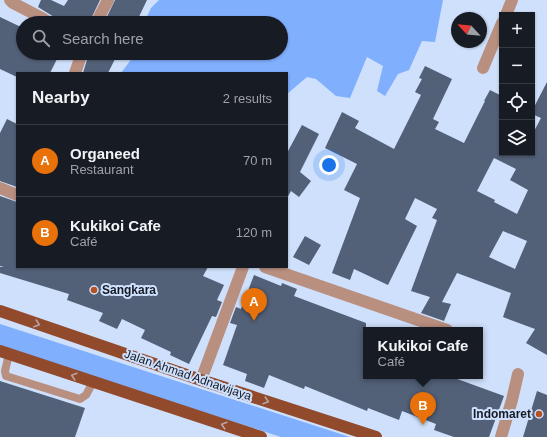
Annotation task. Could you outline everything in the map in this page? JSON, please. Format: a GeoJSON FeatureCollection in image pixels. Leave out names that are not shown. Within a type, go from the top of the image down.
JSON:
{"type":"FeatureCollection","features":[{"type":"Feature","properties":{"kind":"main road","name":"Jalan Ahmad Adnawijaya"},"geometry":{"type":"LineString","coordinates":[[0,311],[201,380],[376,437]]}},
{"type":"Feature","properties":{"kind":"main road"},"geometry":{"type":"LineString","coordinates":[[5,353],[261,437]]}},
{"type":"Feature","properties":{"kind":"street"},"geometry":{"type":"LineString","coordinates":[[10,0],[38,16]]}},
{"type":"Feature","properties":{"kind":"street"},"geometry":{"type":"LineString","coordinates":[[100,16],[108,0]]}},
{"type":"Feature","properties":{"kind":"street"},"geometry":{"type":"LineString","coordinates":[[507,12],[512,0]]}},
{"type":"Feature","properties":{"kind":"street"},"geometry":{"type":"LineString","coordinates":[[483,68],[499,30]]}},
{"type":"Feature","properties":{"kind":"street"},"geometry":{"type":"LineString","coordinates":[[75,72],[80,60]]}},
{"type":"Feature","properties":{"kind":"street"},"geometry":{"type":"LineString","coordinates":[[0,188],[16,195]]}},
{"type":"Feature","properties":{"kind":"street"},"geometry":{"type":"LineString","coordinates":[[201,380],[243,268]]}},
{"type":"Feature","properties":{"kind":"street"},"geometry":{"type":"LineString","coordinates":[[268,268],[437,327]]}},
{"type":"Feature","properties":{"kind":"street"},"geometry":{"type":"LineString","coordinates":[[501,437],[518,374]]}},
{"type":"Feature","properties":{"kind":"lane"},"geometry":{"type":"LineString","coordinates":[[5,353],[6,376],[80,398],[86,395],[94,382]]}},
{"type":"Feature","properties":{"kind":"shaded area"},"geometry":{"type":"Polygon","coordinates":[[[159,0],[443,0],[435,42],[422,41],[409,70],[398,74],[385,96],[377,91],[383,66],[367,57],[350,98],[336,96],[316,79],[307,77],[288,93],[288,72],[122,72],[131,60],[288,60],[288,16],[147,16],[151,8],[159,0]]]}},
{"type":"Feature","properties":{"kind":"shaded area"},"geometry":{"type":"Polygon","coordinates":[[[0,324],[350,437],[281,437],[0,347],[0,324]]]}},
{"type":"Feature","properties":{"kind":"building"},"geometry":{"type":"Polygon","coordinates":[[[41,0],[51,0],[64,6],[68,0],[100,0],[92,16],[52,16],[38,7],[41,0]]]}},
{"type":"Feature","properties":{"kind":"building"},"geometry":{"type":"Polygon","coordinates":[[[115,0],[147,0],[139,16],[107,16],[115,0]]]}},
{"type":"Feature","properties":{"kind":"building"},"geometry":{"type":"Polygon","coordinates":[[[0,17],[16,25],[16,60],[56,60],[50,72],[16,72],[16,77],[0,69],[0,17]]]}},
{"type":"Feature","properties":{"kind":"building"},"geometry":{"type":"Polygon","coordinates":[[[87,60],[114,60],[108,72],[83,72],[87,60]]]}},
{"type":"Feature","properties":{"kind":"building"},"geometry":{"type":"Polygon","coordinates":[[[425,66],[452,79],[433,119],[439,122],[435,129],[464,143],[490,90],[499,94],[499,156],[535,156],[535,129],[541,118],[535,115],[535,105],[547,82],[547,355],[526,343],[535,329],[503,317],[511,293],[457,273],[442,302],[451,304],[444,321],[421,313],[430,297],[411,291],[437,220],[432,218],[437,209],[415,198],[405,219],[417,226],[388,285],[354,269],[350,280],[332,273],[360,198],[344,190],[357,164],[325,148],[342,112],[359,121],[355,128],[394,149],[421,95],[415,92],[422,79],[419,78],[425,66]],[[494,158],[477,191],[517,214],[528,190],[510,180],[516,169],[494,158]],[[503,231],[489,257],[515,269],[527,241],[503,231]]]}},
{"type":"Feature","properties":{"kind":"building"},"geometry":{"type":"Polygon","coordinates":[[[7,119],[16,124],[16,187],[0,181],[0,133],[7,119]]]}},
{"type":"Feature","properties":{"kind":"building"},"geometry":{"type":"Polygon","coordinates":[[[302,125],[319,134],[300,172],[311,181],[299,197],[291,191],[288,196],[288,151],[302,125]]]}},
{"type":"Feature","properties":{"kind":"building"},"geometry":{"type":"Polygon","coordinates":[[[0,196],[16,202],[16,268],[207,268],[203,276],[224,285],[217,300],[222,302],[216,317],[212,316],[189,364],[170,355],[171,352],[141,338],[145,330],[122,319],[117,329],[99,321],[103,313],[67,300],[69,294],[0,273],[0,267],[4,267],[0,266],[0,196]]]}},
{"type":"Feature","properties":{"kind":"building"},"geometry":{"type":"Polygon","coordinates":[[[305,236],[321,245],[309,265],[293,257],[305,236]]]}},
{"type":"Feature","properties":{"kind":"building"},"geometry":{"type":"Polygon","coordinates":[[[254,275],[281,286],[282,283],[297,289],[294,296],[366,323],[366,327],[363,327],[363,379],[457,379],[504,396],[489,437],[454,437],[434,430],[436,424],[402,411],[399,420],[368,408],[367,411],[305,386],[304,389],[269,375],[264,388],[245,381],[247,374],[223,365],[237,325],[230,323],[236,307],[241,309],[254,275]]]}},
{"type":"Feature","properties":{"kind":"building"},"geometry":{"type":"Polygon","coordinates":[[[0,381],[85,408],[75,437],[0,437],[0,381]]]}},
{"type":"Feature","properties":{"kind":"building","name":"Indomaret"},"geometry":{"type":"Polygon","coordinates":[[[537,391],[547,395],[547,437],[523,437],[537,391]]]}},
{"type":"Feature","properties":{"kind":"place","name":"Sangkara"},"geometry":{"type":"Point","coordinates":[94,290]}},
{"type":"Feature","properties":{"kind":"place","name":"Organeed"},"geometry":{"type":"Point","coordinates":[254,321]}},
{"type":"Feature","properties":{"kind":"place","name":"Indomaret"},"geometry":{"type":"Point","coordinates":[539,414]}},
{"type":"Feature","properties":{"kind":"place","name":"Kukikoi Cafe"},"geometry":{"type":"Point","coordinates":[423,425]}}]}
